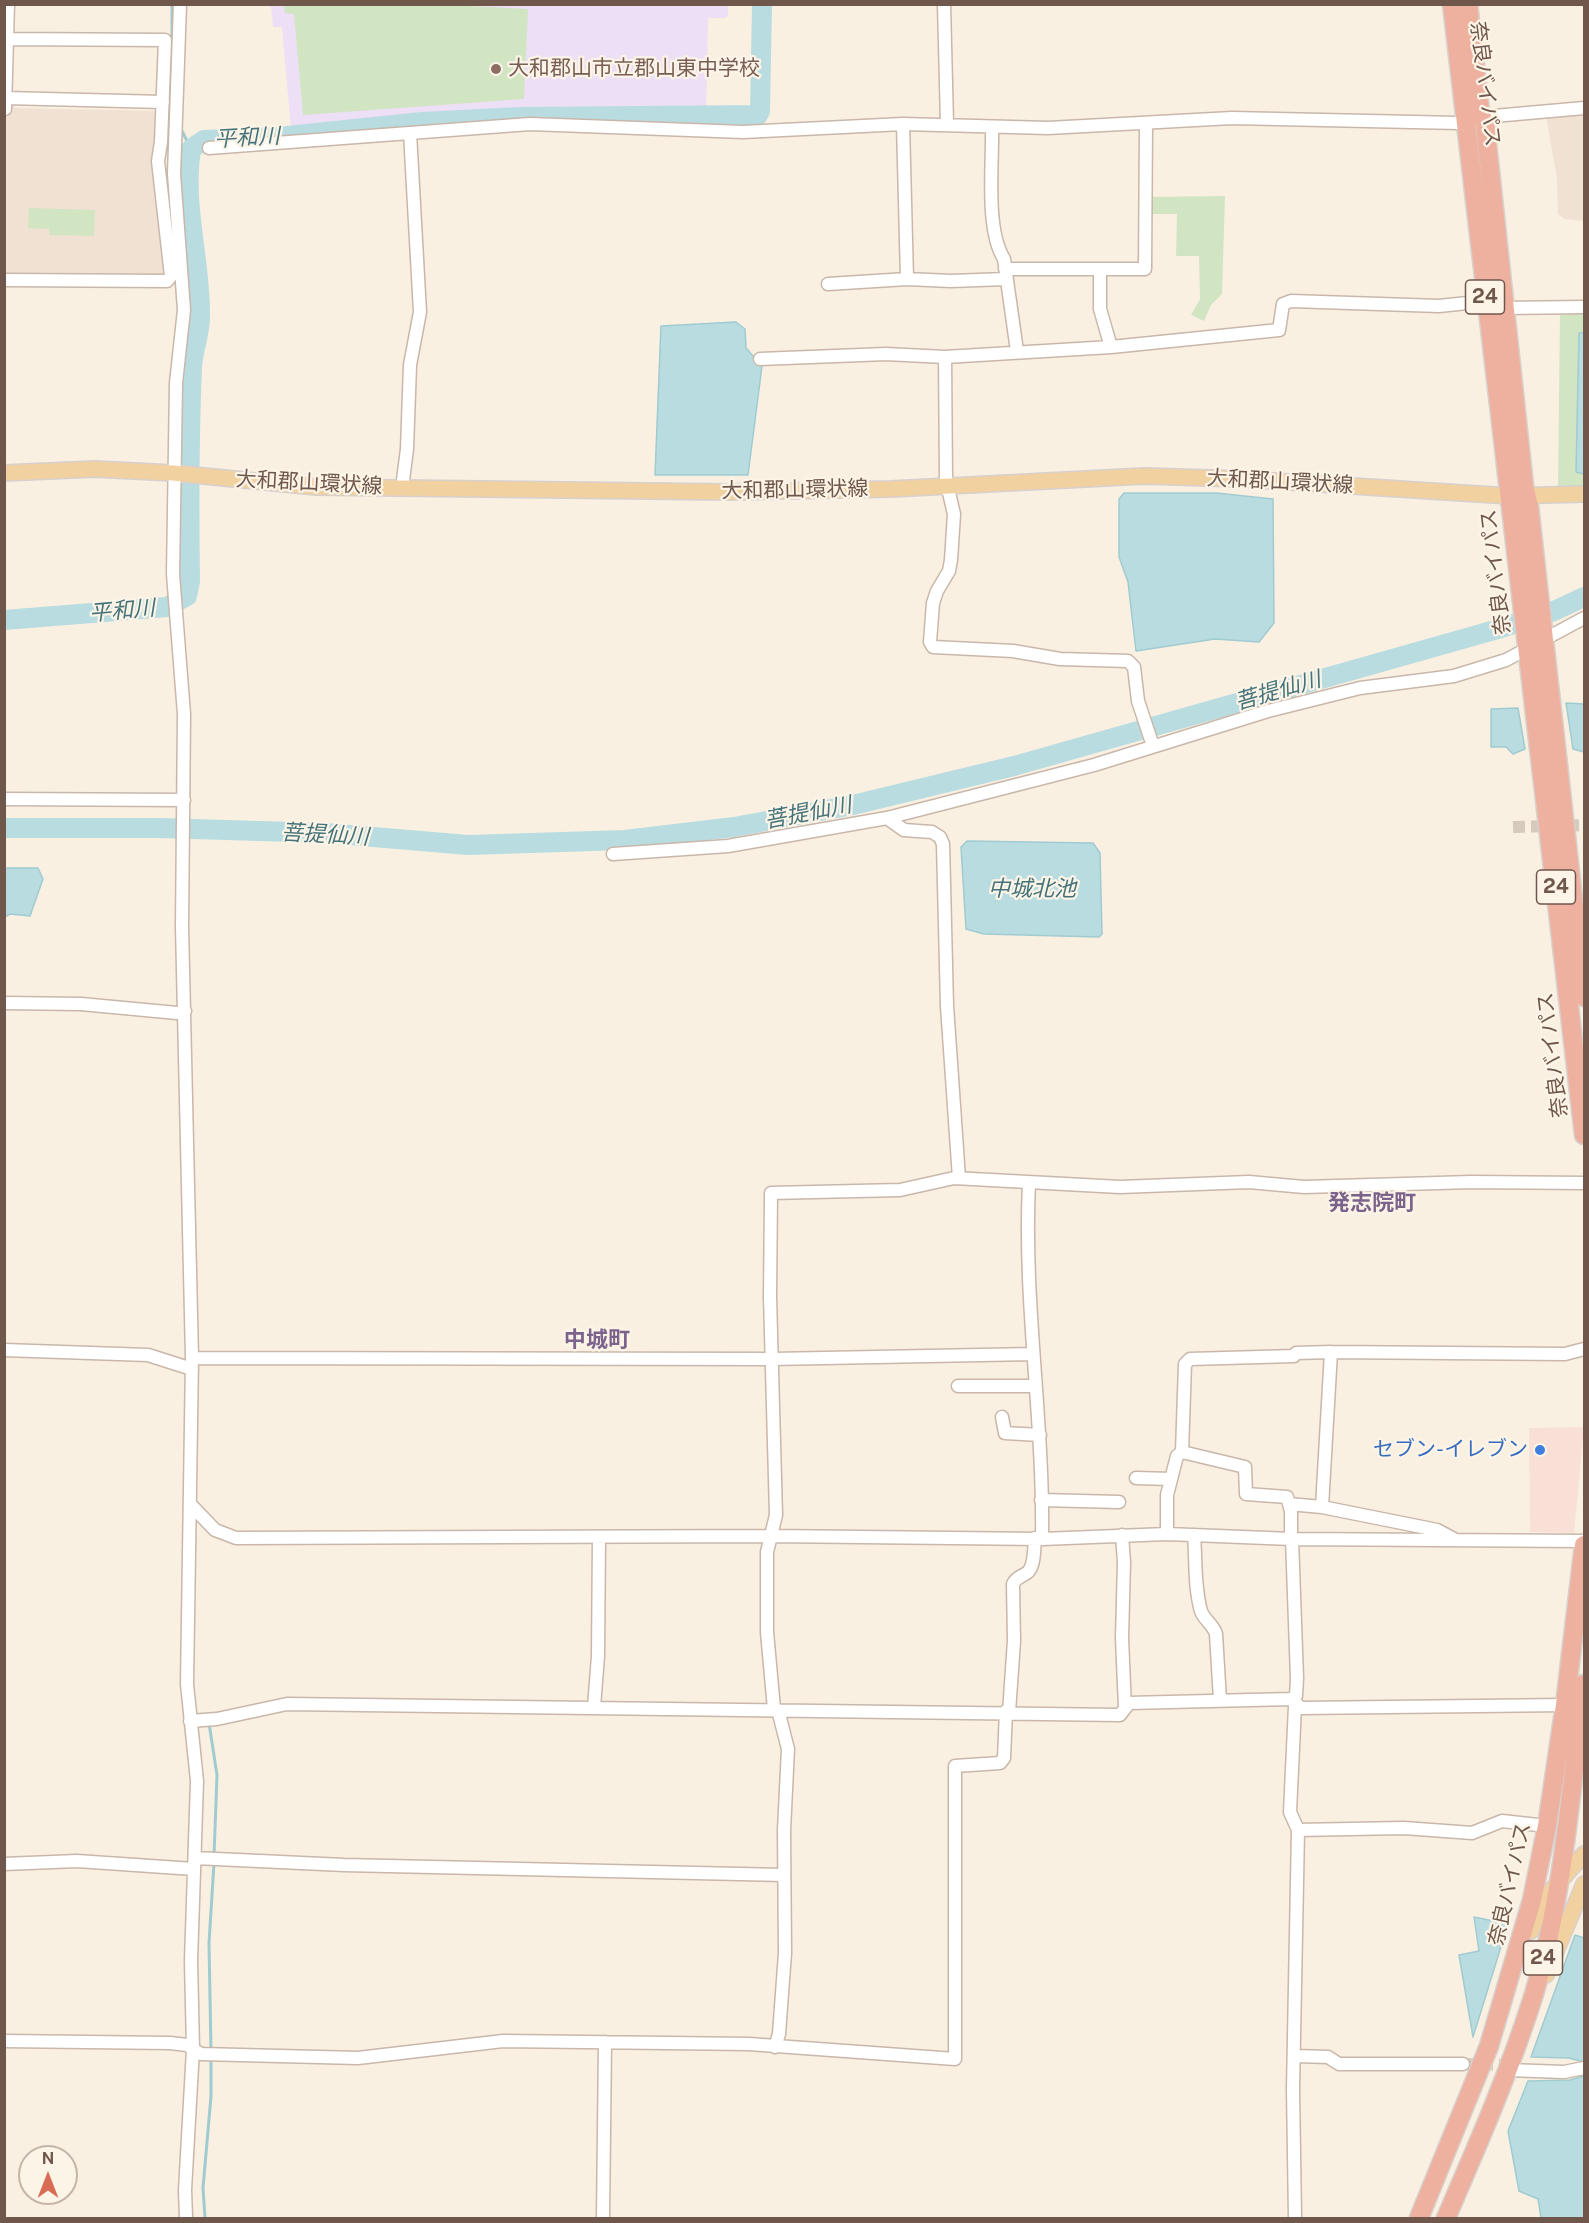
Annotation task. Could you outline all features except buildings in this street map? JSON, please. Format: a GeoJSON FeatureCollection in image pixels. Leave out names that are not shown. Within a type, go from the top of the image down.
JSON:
{"type":"FeatureCollection","features":[{"type":"Feature","properties":{"kind":"highway","name":"奈良バイパス"},"geometry":{"type":"LineString","coordinates":[[1452,4],[1500,259],[1518,496]]}},
{"type":"Feature","properties":{"kind":"highway","name":"奈良バイパス"},"geometry":{"type":"LineString","coordinates":[[1468,4],[1486,301],[1518,496],[1530,586],[1584,1134]]}},
{"type":"Feature","properties":{"kind":"highway","name":"奈良バイパス"},"geometry":{"type":"LineString","coordinates":[[1535,640],[1584,997]]}},
{"type":"Feature","properties":{"kind":"highway","name":"奈良バイパス"},"geometry":{"type":"LineString","coordinates":[[1419,2218],[1468,2102],[1508,1986],[1532,1900],[1547,1826],[1565,1705],[1584,1543]]}},
{"type":"Feature","properties":{"kind":"highway","name":"奈良バイパス"},"geometry":{"type":"LineString","coordinates":[[1446,2218],[1508,2070],[1534,1993],[1552,1921],[1584,1684]]}},
{"type":"Feature","properties":{"kind":"main road","name":"大和郡山環状線"},"geometry":{"type":"LineString","coordinates":[[4,473],[95,469],[187,474],[289,486],[741,492],[947,486],[1144,476],[1242,479],[1518,496],[1584,494]]}},
{"type":"Feature","properties":{"kind":"main road"},"geometry":{"type":"LineString","coordinates":[[1508,1986],[1525,1950],[1543,1900],[1558,1880],[1584,1854]]}},
{"type":"Feature","properties":{"kind":"main road"},"geometry":{"type":"LineString","coordinates":[[1534,1993],[1542,1984],[1584,1884]]}},
{"type":"Feature","properties":{"kind":"street"},"geometry":{"type":"LineString","coordinates":[[8,4],[6,104],[163,102]]}},
{"type":"Feature","properties":{"kind":"street"},"geometry":{"type":"LineString","coordinates":[[180,4],[174,202],[184,310],[177,361],[187,474],[173,574],[184,714],[182,927],[186,1186],[192,1364],[187,1673],[197,1781],[191,1961],[193,2049],[184,2190],[186,2218]]}},
{"type":"Feature","properties":{"kind":"street"},"geometry":{"type":"LineString","coordinates":[[944,4],[947,124]]}},
{"type":"Feature","properties":{"kind":"street"},"geometry":{"type":"LineString","coordinates":[[4,280],[166,281],[171,276],[158,160],[165,40],[8,39]]}},
{"type":"Feature","properties":{"kind":"street"},"geometry":{"type":"LineString","coordinates":[[208,148],[530,124],[743,132],[903,124],[1048,128],[1232,118],[1408,123],[1474,120],[1584,108]]}},
{"type":"Feature","properties":{"kind":"street"},"geometry":{"type":"LineString","coordinates":[[828,284],[907,279],[951,281],[1006,274],[1145,269],[1146,123]]}},
{"type":"Feature","properties":{"kind":"street"},"geometry":{"type":"LineString","coordinates":[[903,124],[907,279]]}},
{"type":"Feature","properties":{"kind":"street"},"geometry":{"type":"LineString","coordinates":[[992,127],[993,208],[998,249],[1004,259],[1017,351]]}},
{"type":"Feature","properties":{"kind":"street"},"geometry":{"type":"LineString","coordinates":[[402,488],[408,449],[410,364],[420,312],[410,133]]}},
{"type":"Feature","properties":{"kind":"street"},"geometry":{"type":"LineString","coordinates":[[1100,269],[1100,309],[1111,347]]}},
{"type":"Feature","properties":{"kind":"street"},"geometry":{"type":"LineString","coordinates":[[760,359],[886,354],[945,357],[1111,347],[1279,330],[1283,304],[1291,301],[1439,306],[1486,301]]}},
{"type":"Feature","properties":{"kind":"street"},"geometry":{"type":"LineString","coordinates":[[1503,308],[1584,307]]}},
{"type":"Feature","properties":{"kind":"street"},"geometry":{"type":"LineString","coordinates":[[945,357],[947,486],[954,514],[949,571],[933,603],[930,642],[933,647],[1013,651],[1060,658],[1128,661],[1134,667],[1138,701],[1152,743]]}},
{"type":"Feature","properties":{"kind":"street"},"geometry":{"type":"LineString","coordinates":[[613,855],[728,846],[888,818],[1052,777],[1152,743],[1268,711],[1360,688],[1454,676],[1506,660],[1535,640],[1584,618]]}},
{"type":"Feature","properties":{"kind":"street"},"geometry":{"type":"LineString","coordinates":[[4,799],[183,803]]}},
{"type":"Feature","properties":{"kind":"street"},"geometry":{"type":"LineString","coordinates":[[888,818],[904,830],[932,832],[940,837],[943,844],[947,1006],[959,1178]]}},
{"type":"Feature","properties":{"kind":"street"},"geometry":{"type":"LineString","coordinates":[[4,1003],[81,1004],[177,1013],[185,1011]]}},
{"type":"Feature","properties":{"kind":"street"},"geometry":{"type":"LineString","coordinates":[[776,2047],[785,1953],[784,1875],[788,1749],[776,1709],[767,1632],[767,1552],[776,1515],[771,1193],[900,1190],[959,1178],[1120,1187],[1249,1182],[1304,1187],[1471,1182],[1584,1183]]}},
{"type":"Feature","properties":{"kind":"street"},"geometry":{"type":"LineString","coordinates":[[4,2042],[170,2043],[187,2045],[201,2054],[358,2058],[502,2041],[749,2044],[956,2059],[955,1766],[1000,1763],[1004,1758],[1014,1641],[1013,1584],[1016,1577],[1028,1572],[1038,1539],[1041,1500],[1040,1435],[1034,1386],[1027,1258],[1029,1183]]}},
{"type":"Feature","properties":{"kind":"street"},"geometry":{"type":"LineString","coordinates":[[1167,1534],[1167,1496],[1177,1456],[1182,1452],[1185,1365],[1190,1359],[1294,1356],[1296,1353],[1331,1352],[1565,1354],[1584,1349]]}},
{"type":"Feature","properties":{"kind":"street"},"geometry":{"type":"LineString","coordinates":[[4,1350],[148,1355],[192,1364],[772,1359],[1033,1354]]}},
{"type":"Feature","properties":{"kind":"street"},"geometry":{"type":"LineString","coordinates":[[1322,1507],[1331,1352]]}},
{"type":"Feature","properties":{"kind":"street"},"geometry":{"type":"LineString","coordinates":[[958,1386],[1034,1386]]}},
{"type":"Feature","properties":{"kind":"street"},"geometry":{"type":"LineString","coordinates":[[1002,1417],[1005,1433],[1040,1435]]}},
{"type":"Feature","properties":{"kind":"street"},"geometry":{"type":"LineString","coordinates":[[1182,1452],[1245,1467],[1246,1494],[1287,1497],[1289,1504],[1297,1678],[1296,1696],[1293,1702],[1290,1812],[1298,1830],[1296,2056],[1293,2090],[1295,2218]]}},
{"type":"Feature","properties":{"kind":"street"},"geometry":{"type":"LineString","coordinates":[[1136,1478],[1171,1479]]}},
{"type":"Feature","properties":{"kind":"street"},"geometry":{"type":"LineString","coordinates":[[1041,1500],[1119,1502]]}},
{"type":"Feature","properties":{"kind":"street"},"geometry":{"type":"LineString","coordinates":[[1289,1504],[1322,1507],[1437,1530],[1456,1540]]}},
{"type":"Feature","properties":{"kind":"street"},"geometry":{"type":"LineString","coordinates":[[191,1505],[215,1530],[236,1538],[771,1536],[1038,1539],[1167,1534],[1292,1539],[1584,1543]]}},
{"type":"Feature","properties":{"kind":"street"},"geometry":{"type":"LineString","coordinates":[[1122,1535],[1125,1708]]}},
{"type":"Feature","properties":{"kind":"street"},"geometry":{"type":"LineString","coordinates":[[1194,1535],[1199,1603],[1202,1615],[1213,1625],[1216,1634],[1220,1701]]}},
{"type":"Feature","properties":{"kind":"street"},"geometry":{"type":"LineString","coordinates":[[594,1707],[598,1656],[599,1537]]}},
{"type":"Feature","properties":{"kind":"street"},"geometry":{"type":"LineString","coordinates":[[190,1720],[217,1719],[287,1704],[1120,1715],[1129,1703],[1293,1702],[1301,1708],[1565,1705]]}},
{"type":"Feature","properties":{"kind":"street"},"geometry":{"type":"LineString","coordinates":[[1298,1830],[1404,1828],[1472,1833],[1502,1821],[1547,1826]]}},
{"type":"Feature","properties":{"kind":"street"},"geometry":{"type":"LineString","coordinates":[[4,1864],[77,1861],[784,1875]]}},
{"type":"Feature","properties":{"kind":"street"},"geometry":{"type":"LineString","coordinates":[[603,2218],[605,2043]]}},
{"type":"Feature","properties":{"kind":"street"},"geometry":{"type":"LineString","coordinates":[[1296,2056],[1328,2057],[1339,2064],[1463,2064]]}},
{"type":"Feature","properties":{"kind":"street"},"geometry":{"type":"LineString","coordinates":[[1528,2065],[1582,2068]]}},
{"type":"Feature","properties":{"kind":"street"},"geometry":{"type":"LineString","coordinates":[[1508,2070],[1564,2072],[1582,2068]]}},
{"type":"Feature","properties":{"kind":"shaded area","name":"大和郡山市立郡山東中学校"},"geometry":{"type":"Polygon","coordinates":[[[728,4],[726,18],[708,18],[706,116],[532,112],[291,129],[282,27],[273,27],[271,5],[728,4]]]}},
{"type":"Feature","properties":{"kind":"shaded area"},"geometry":{"type":"Polygon","coordinates":[[[4,99],[16,108],[159,111],[166,275],[5,274],[4,99]]]}},
{"type":"Feature","properties":{"kind":"shaded area"},"geometry":{"type":"Polygon","coordinates":[[[1584,113],[1584,221],[1565,219],[1558,214],[1557,178],[1546,116],[1584,113]]]}},
{"type":"Feature","properties":{"kind":"shaded area"},"geometry":{"type":"Polygon","coordinates":[[[1584,1427],[1574,1533],[1530,1532],[1529,1428],[1584,1427]]]}},
{"type":"Feature","properties":{"kind":"green space"},"geometry":{"type":"Polygon","coordinates":[[[430,4],[528,9],[524,99],[303,115],[294,14],[285,13],[284,5],[430,4]]]}},
{"type":"Feature","properties":{"kind":"green space"},"geometry":{"type":"Polygon","coordinates":[[[1225,196],[1222,294],[1211,305],[1204,321],[1191,315],[1200,299],[1199,256],[1176,256],[1177,214],[1146,214],[1146,197],[1225,196]]]}},
{"type":"Feature","properties":{"kind":"green space"},"geometry":{"type":"Polygon","coordinates":[[[29,208],[95,210],[94,236],[49,235],[49,229],[28,228],[29,208]]]}},
{"type":"Feature","properties":{"kind":"green space"},"geometry":{"type":"Polygon","coordinates":[[[1584,310],[1584,488],[1558,486],[1560,311],[1584,310]]]}},
{"type":"Feature","properties":{"kind":"water"},"geometry":{"type":"Polygon","coordinates":[[[736,322],[745,329],[746,348],[762,366],[748,475],[655,475],[661,326],[736,322]]]}},
{"type":"Feature","properties":{"kind":"water"},"geometry":{"type":"Polygon","coordinates":[[[1579,333],[1584,333],[1584,474],[1576,472],[1579,333]]]}},
{"type":"Feature","properties":{"kind":"water"},"geometry":{"type":"Polygon","coordinates":[[[1124,493],[1216,493],[1273,499],[1274,623],[1259,642],[1215,639],[1136,651],[1128,582],[1119,557],[1119,499],[1124,493]]]}},
{"type":"Feature","properties":{"kind":"water"},"geometry":{"type":"Polygon","coordinates":[[[1566,703],[1584,704],[1584,752],[1573,749],[1566,703]]]}},
{"type":"Feature","properties":{"kind":"water"},"geometry":{"type":"Polygon","coordinates":[[[1518,708],[1525,749],[1513,754],[1506,747],[1491,747],[1491,709],[1518,708]]]}},
{"type":"Feature","properties":{"kind":"water","name":"中城北池"},"geometry":{"type":"Polygon","coordinates":[[[967,841],[1093,843],[1100,853],[1102,934],[1099,937],[984,934],[966,929],[961,847],[967,841]]]}},
{"type":"Feature","properties":{"kind":"water"},"geometry":{"type":"Polygon","coordinates":[[[5,868],[38,868],[43,879],[30,916],[10,914],[5,917],[5,868]]]}},
{"type":"Feature","properties":{"kind":"water"},"geometry":{"type":"Polygon","coordinates":[[[1474,1917],[1508,1924],[1473,2037],[1459,1955],[1479,1951],[1474,1917]]]}},
{"type":"Feature","properties":{"kind":"water"},"geometry":{"type":"Polygon","coordinates":[[[1575,1935],[1584,1938],[1584,2062],[1569,2058],[1531,2057],[1575,1935]]]}},
{"type":"Feature","properties":{"kind":"water"},"geometry":{"type":"Polygon","coordinates":[[[1584,2076],[1584,2218],[1541,2218],[1538,2199],[1519,2191],[1508,2131],[1528,2081],[1570,2080],[1584,2076]]]}},
{"type":"Feature","properties":{"kind":"waterway"},"geometry":{"type":"LineString","coordinates":[[172,4],[172,69]]}},
{"type":"Feature","properties":{"kind":"waterway","name":"平和川"},"geometry":{"type":"LineString","coordinates":[[4,620],[167,607],[187,596],[190,581],[192,367],[200,317],[200,296],[190,212],[191,149],[204,140],[278,137],[422,122],[520,117],[758,115],[760,111],[762,4]]}},
{"type":"Feature","properties":{"kind":"waterway"},"geometry":{"type":"LineString","coordinates":[[171,81],[172,113]]}},
{"type":"Feature","properties":{"kind":"waterway"},"geometry":{"type":"LineString","coordinates":[[181,129],[191,149]]}},
{"type":"Feature","properties":{"kind":"waterway","name":"菩提仙川"},"geometry":{"type":"LineString","coordinates":[[4,828],[159,828],[326,833],[468,845],[625,840],[734,827],[853,805],[1014,766],[1498,629],[1554,611],[1584,597]]}},
{"type":"Feature","properties":{"kind":"waterway"},"geometry":{"type":"LineString","coordinates":[[209,1723],[217,1775],[214,1856]]}},
{"type":"Feature","properties":{"kind":"waterway"},"geometry":{"type":"LineString","coordinates":[[211,2051],[209,1943],[214,1863]]}},
{"type":"Feature","properties":{"kind":"waterway"},"geometry":{"type":"LineString","coordinates":[[205,2218],[203,2188],[211,2096],[211,2057]]}},
{"type":"Feature","properties":{"kind":"tunnel"},"geometry":{"type":"LineString","coordinates":[[1513,827],[1584,825]]}},
{"type":"Feature","properties":{"kind":"tunnel"},"geometry":{"type":"LineString","coordinates":[[1463,2064],[1516,2065]]}},
{"type":"Feature","properties":{"kind":"place","name":"大和郡山市立郡山東中学校"},"geometry":{"type":"Point","coordinates":[496,69]}},
{"type":"Feature","properties":{"kind":"place","name":"セブン-イレブン"},"geometry":{"type":"Point","coordinates":[1540,1450]}},
{"type":"Feature","properties":{"kind":"district","name":"発志院町"},"geometry":{"type":"Point","coordinates":[1372,1203]}},
{"type":"Feature","properties":{"kind":"district","name":"中城町"},"geometry":{"type":"Point","coordinates":[597,1340]}}]}
